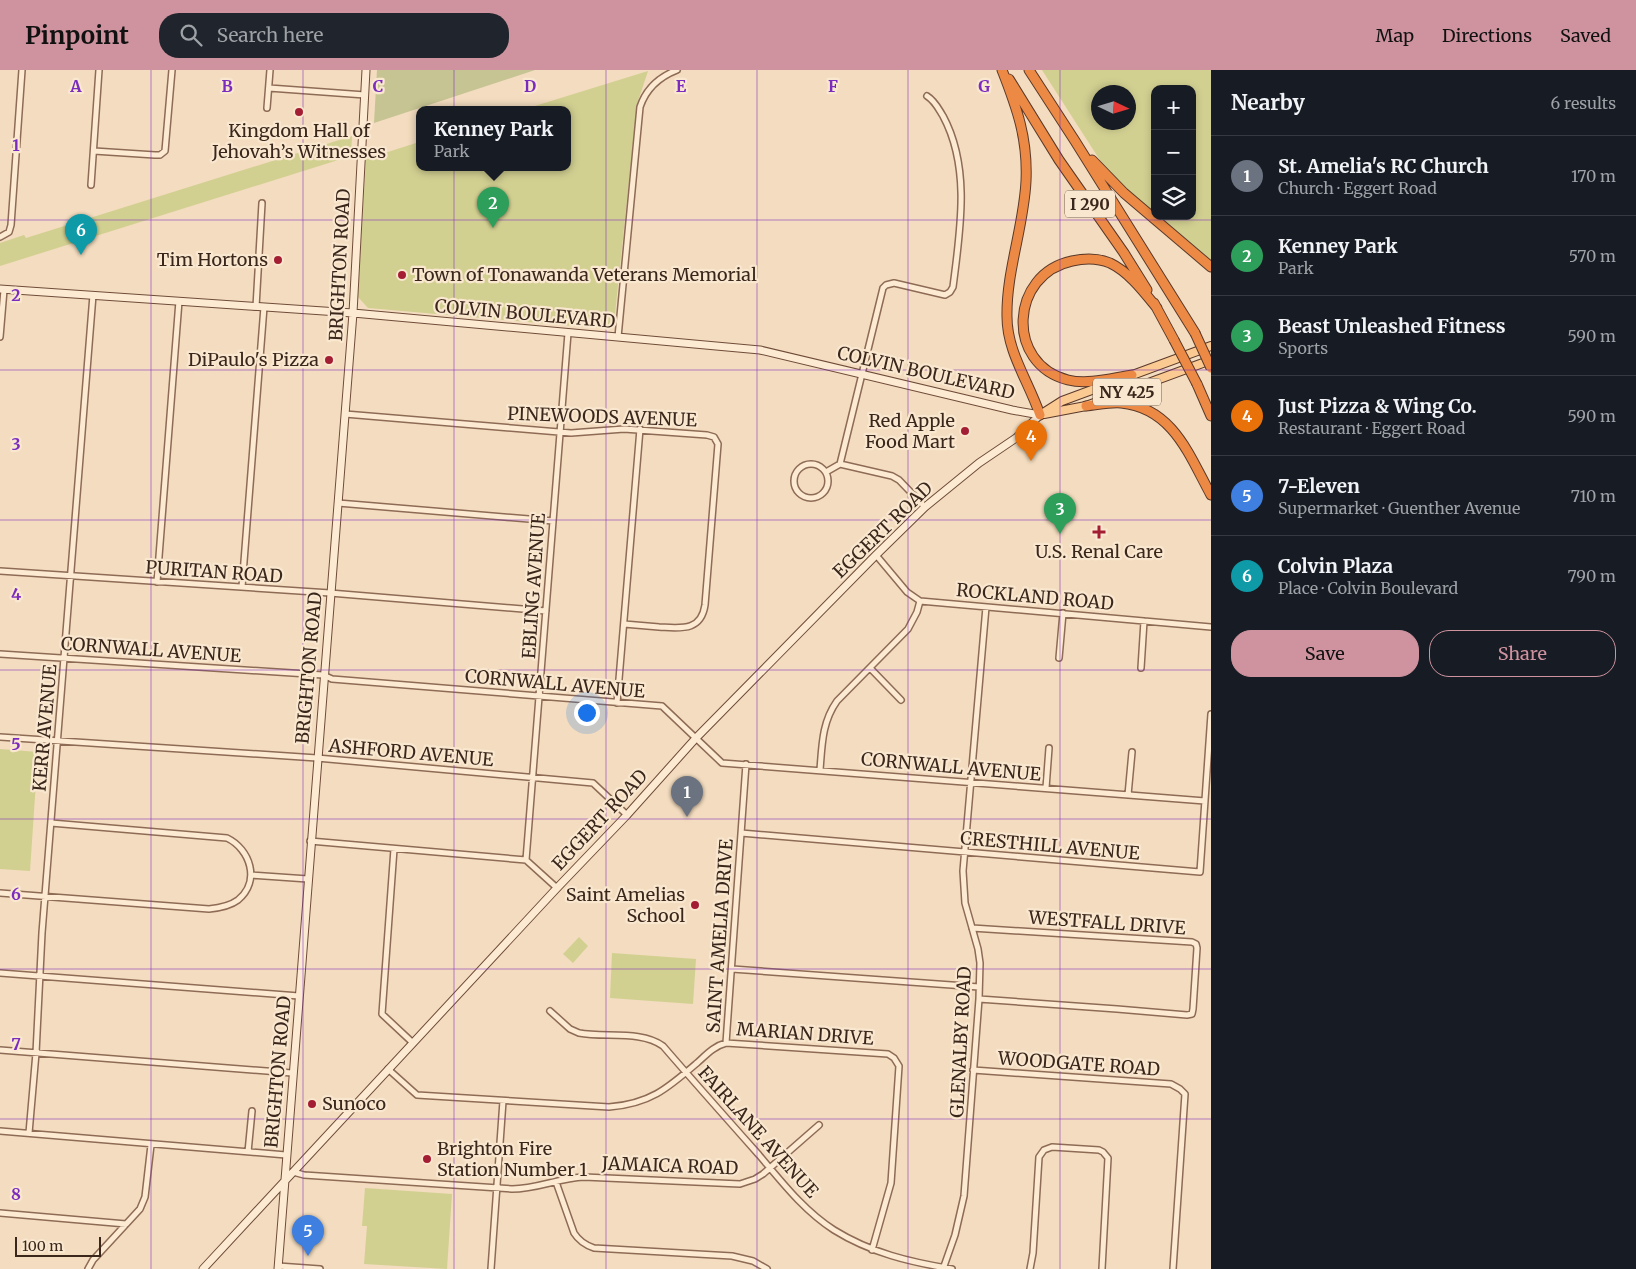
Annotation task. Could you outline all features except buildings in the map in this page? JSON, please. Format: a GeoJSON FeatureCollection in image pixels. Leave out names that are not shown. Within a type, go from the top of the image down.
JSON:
{"type":"FeatureCollection","features":[{"type":"Feature","properties":{"kind":"highway","name":"I 290"},"geometry":{"type":"LineString","coordinates":[[1003,70],[1059,160],[1124,252],[1174,340],[1211,416]]}},
{"type":"Feature","properties":{"kind":"highway"},"geometry":{"type":"LineString","coordinates":[[1003,70],[1023,128],[1026,155],[1026,182],[1007,317],[1009,337],[1014,354],[1040,414]]}},
{"type":"Feature","properties":{"kind":"highway","name":"I 290"},"geometry":{"type":"LineString","coordinates":[[1028,70],[1180,306],[1211,368]]}},
{"type":"Feature","properties":{"kind":"highway"},"geometry":{"type":"LineString","coordinates":[[1075,141],[1124,193],[1211,267]]}},
{"type":"Feature","properties":{"kind":"highway"},"geometry":{"type":"LineString","coordinates":[[1132,375],[1094,381],[1058,377],[1048,371],[1033,356],[1024,337],[1022,326],[1025,303],[1033,286],[1050,269],[1068,262],[1094,259],[1111,264],[1119,269],[1139,287],[1157,308]]}},
{"type":"Feature","properties":{"kind":"highway"},"geometry":{"type":"LineString","coordinates":[[1086,406],[1120,403],[1140,407],[1159,416],[1184,445],[1211,495]]}},
{"type":"Feature","properties":{"kind":"main road","name":"NY 425"},"geometry":{"type":"LineString","coordinates":[[1132,375],[1211,346]]}},
{"type":"Feature","properties":{"kind":"main road","name":"NY 425"},"geometry":{"type":"LineString","coordinates":[[1040,414],[1065,412],[1086,406],[1211,360]]}},
{"type":"Feature","properties":{"kind":"main road"},"geometry":{"type":"LineString","coordinates":[[1040,414],[1062,401],[1132,375]]}},
{"type":"Feature","properties":{"kind":"street"},"geometry":{"type":"LineString","coordinates":[[0,237],[7,234],[10,230],[22,70]]}},
{"type":"Feature","properties":{"kind":"street"},"geometry":{"type":"LineString","coordinates":[[91,185],[99,70]]}},
{"type":"Feature","properties":{"kind":"street"},"geometry":{"type":"LineString","coordinates":[[94,151],[155,155],[165,151],[172,70]]}},
{"type":"Feature","properties":{"kind":"street"},"geometry":{"type":"LineString","coordinates":[[267,108],[270,70]]}},
{"type":"Feature","properties":{"kind":"street","name":"BRIGHTON ROAD"},"geometry":{"type":"LineString","coordinates":[[278,1268],[323,675],[353,313],[366,70]]}},
{"type":"Feature","properties":{"kind":"street"},"geometry":{"type":"LineString","coordinates":[[618,337],[640,108],[652,85],[666,74],[677,70]]}},
{"type":"Feature","properties":{"kind":"street"},"geometry":{"type":"LineString","coordinates":[[268,88],[365,95]]}},
{"type":"Feature","properties":{"kind":"street"},"geometry":{"type":"LineString","coordinates":[[840,464],[886,284],[894,283],[944,295],[950,292],[953,286],[960,216],[960,164],[950,128],[933,100],[927,96]]}},
{"type":"Feature","properties":{"kind":"street"},"geometry":{"type":"LineString","coordinates":[[242,587],[260,307],[262,203]]}},
{"type":"Feature","properties":{"kind":"street"},"geometry":{"type":"LineString","coordinates":[[0,337],[2,289]]}},
{"type":"Feature","properties":{"kind":"street","name":"COLVIN BOULEVARD"},"geometry":{"type":"LineString","coordinates":[[2,289],[353,313],[760,350],[1012,410],[1040,414]]}},
{"type":"Feature","properties":{"kind":"street","name":"KERR AVENUE"},"geometry":{"type":"LineString","coordinates":[[29,1133],[36,1053],[45,897],[93,295]]}},
{"type":"Feature","properties":{"kind":"street"},"geometry":{"type":"LineString","coordinates":[[157,582],[179,301]]}},
{"type":"Feature","properties":{"kind":"street","name":"EBLING AVENUE"},"geometry":{"type":"LineString","coordinates":[[526,860],[568,333]]}},
{"type":"Feature","properties":{"kind":"street","name":"PINEWOODS AVENUE"},"geometry":{"type":"LineString","coordinates":[[345,414],[572,433],[640,429],[711,435],[718,444],[705,605],[702,617],[688,628],[682,629],[624,624]]}},
{"type":"Feature","properties":{"kind":"street","name":"EGGERT ROAD"},"geometry":{"type":"LineString","coordinates":[[203,1269],[696,738],[876,555],[926,507],[971,468],[1016,438],[1040,414]]}},
{"type":"Feature","properties":{"kind":"street"},"geometry":{"type":"LineString","coordinates":[[617,703],[640,429]]}},
{"type":"Feature","properties":{"kind":"street"},"geometry":{"type":"LineString","coordinates":[[816,464],[826,472],[828,484],[825,492],[818,497],[806,497],[796,489],[795,476],[803,466],[816,464]]}},
{"type":"Feature","properties":{"kind":"street"},"geometry":{"type":"LineString","coordinates":[[826,472],[840,464],[892,476],[899,480],[926,507]]}},
{"type":"Feature","properties":{"kind":"street"},"geometry":{"type":"LineString","coordinates":[[338,503],[553,521]]}},
{"type":"Feature","properties":{"kind":"street"},"geometry":{"type":"LineString","coordinates":[[820,770],[823,733],[828,716],[837,701],[908,629],[917,612],[920,601],[907,592],[876,555]]}},
{"type":"Feature","properties":{"kind":"street","name":"PURITAN ROAD"},"geometry":{"type":"LineString","coordinates":[[0,571],[330,593],[546,611]]}},
{"type":"Feature","properties":{"kind":"street","name":"ROCKLAND ROAD"},"geometry":{"type":"LineString","coordinates":[[920,601],[1211,627]]}},
{"type":"Feature","properties":{"kind":"street","name":"GLENALBY ROAD"},"geometry":{"type":"LineString","coordinates":[[943,1268],[955,1235],[964,1196],[979,999],[979,956],[963,888],[970,782],[986,607]]}},
{"type":"Feature","properties":{"kind":"street"},"geometry":{"type":"LineString","coordinates":[[1059,658],[1063,614]]}},
{"type":"Feature","properties":{"kind":"street"},"geometry":{"type":"LineString","coordinates":[[1141,668],[1144,621]]}},
{"type":"Feature","properties":{"kind":"street","name":"CORNWALL AVENUE"},"geometry":{"type":"LineString","coordinates":[[0,654],[323,675],[332,679],[662,706],[722,763],[1205,801]]}},
{"type":"Feature","properties":{"kind":"street"},"geometry":{"type":"LineString","coordinates":[[870,668],[901,700]]}},
{"type":"Feature","properties":{"kind":"street","name":"CRESTHILL AVENUE"},"geometry":{"type":"LineString","coordinates":[[741,834],[1200,872],[1211,714]]}},
{"type":"Feature","properties":{"kind":"street","name":"ASHFORD AVENUE"},"geometry":{"type":"LineString","coordinates":[[0,737],[317,758],[592,783],[626,815]]}},
{"type":"Feature","properties":{"kind":"street"},"geometry":{"type":"LineString","coordinates":[[1046,788],[1049,748]]}},
{"type":"Feature","properties":{"kind":"street"},"geometry":{"type":"LineString","coordinates":[[1128,795],[1132,752]]}},
{"type":"Feature","properties":{"kind":"street","name":"SAINT AMELIA DRIVE"},"geometry":{"type":"LineString","coordinates":[[388,1070],[417,1095],[610,1107],[652,1098],[673,1084],[715,1048],[726,1043],[746,764]]}},
{"type":"Feature","properties":{"kind":"street"},"geometry":{"type":"LineString","coordinates":[[0,893],[218,908],[233,903],[242,896],[251,874],[250,863],[244,851],[234,841],[221,836],[51,823]]}},
{"type":"Feature","properties":{"kind":"street"},"geometry":{"type":"LineString","coordinates":[[310,842],[526,860],[557,888]]}},
{"type":"Feature","properties":{"kind":"street"},"geometry":{"type":"LineString","coordinates":[[394,849],[382,1014],[413,1043]]}},
{"type":"Feature","properties":{"kind":"street"},"geometry":{"type":"LineString","coordinates":[[251,874],[308,879]]}},
{"type":"Feature","properties":{"kind":"street","name":"WESTFALL DRIVE"},"geometry":{"type":"LineString","coordinates":[[972,928],[1192,942],[1196,944],[1197,948],[1192,1014],[979,999]]}},
{"type":"Feature","properties":{"kind":"street"},"geometry":{"type":"LineString","coordinates":[[732,969],[979,987]]}},
{"type":"Feature","properties":{"kind":"street"},"geometry":{"type":"LineString","coordinates":[[0,973],[299,996]]}},
{"type":"Feature","properties":{"kind":"street","name":"FAIRLANE AVENUE"},"geometry":{"type":"LineString","coordinates":[[550,1011],[570,1029],[579,1033],[644,1038],[657,1042],[663,1046],[799,1201],[828,1226],[872,1250],[908,1262],[952,1269]]}},
{"type":"Feature","properties":{"kind":"street","name":"MARIAN DRIVE"},"geometry":{"type":"LineString","coordinates":[[726,1043],[886,1053],[897,1062],[899,1071],[891,1183],[872,1250]]}},
{"type":"Feature","properties":{"kind":"street"},"geometry":{"type":"LineString","coordinates":[[0,1050],[292,1073]]}},
{"type":"Feature","properties":{"kind":"street","name":"WOODGATE ROAD"},"geometry":{"type":"LineString","coordinates":[[973,1070],[1171,1084],[1180,1089],[1185,1094],[1173,1269]]}},
{"type":"Feature","properties":{"kind":"street"},"geometry":{"type":"LineString","coordinates":[[491,1269],[503,1101]]}},
{"type":"Feature","properties":{"kind":"street"},"geometry":{"type":"LineString","coordinates":[[248,1152],[252,1112]]}},
{"type":"Feature","properties":{"kind":"street","name":"JAMAICA ROAD"},"geometry":{"type":"LineString","coordinates":[[292,1172],[311,1176],[527,1189],[584,1177],[731,1185],[755,1179],[819,1125]]}},
{"type":"Feature","properties":{"kind":"street"},"geometry":{"type":"LineString","coordinates":[[0,1131],[286,1156]]}},
{"type":"Feature","properties":{"kind":"street"},"geometry":{"type":"LineString","coordinates":[[88,1269],[93,1260],[143,1204],[151,1145]]}},
{"type":"Feature","properties":{"kind":"street"},"geometry":{"type":"LineString","coordinates":[[1030,1269],[1033,1253],[1039,1157],[1044,1150],[1052,1147],[1099,1150],[1108,1158],[1102,1269]]}},
{"type":"Feature","properties":{"kind":"street"},"geometry":{"type":"LineString","coordinates":[[556,1182],[574,1232],[577,1238],[587,1246],[594,1248],[732,1256],[753,1261],[766,1269]]}},
{"type":"Feature","properties":{"kind":"street"},"geometry":{"type":"LineString","coordinates":[[0,1212],[126,1224]]}},
{"type":"Feature","properties":{"kind":"street"},"geometry":{"type":"LineString","coordinates":[[278,1268],[320,1269]]}},
{"type":"Feature","properties":{"kind":"shaded area"},"geometry":{"type":"Polygon","coordinates":[[[377,70],[535,70],[426,106],[416,106],[416,109],[374,123],[377,70]]]}},
{"type":"Feature","properties":{"kind":"shaded area"},"geometry":{"type":"Polygon","coordinates":[[[1042,70],[1211,70],[1211,260],[1164,220],[1196,220],[1196,85],[1151,85],[1151,210],[1119,183],[1105,168],[1042,70]]]}},
{"type":"Feature","properties":{"kind":"shaded area"},"geometry":{"type":"Polygon","coordinates":[[[648,71],[637,104],[614,324],[607,329],[368,308],[358,297],[366,159],[416,143],[416,171],[571,171],[571,106],[535,106],[648,71]]]}},
{"type":"Feature","properties":{"kind":"shaded area"},"geometry":{"type":"Polygon","coordinates":[[[352,136],[351,156],[0,266],[0,243],[24,235],[26,238],[352,136]]]}},
{"type":"Feature","properties":{"kind":"shaded area"},"geometry":{"type":"Polygon","coordinates":[[[0,749],[38,752],[30,871],[0,869],[0,749]]]}},
{"type":"Feature","properties":{"kind":"shaded area"},"geometry":{"type":"Polygon","coordinates":[[[579,937],[588,946],[573,963],[563,954],[579,937]]]}},
{"type":"Feature","properties":{"kind":"shaded area"},"geometry":{"type":"Polygon","coordinates":[[[612,953],[696,959],[693,1004],[610,998],[612,953]]]}},
{"type":"Feature","properties":{"kind":"shaded area"},"geometry":{"type":"Polygon","coordinates":[[[365,1188],[452,1194],[447,1269],[364,1264],[367,1226],[362,1226],[365,1188]]]}},
{"type":"Feature","properties":{"kind":"place","name":"Kingdom Hall of Jehovah’s Witnesses"},"geometry":{"type":"Point","coordinates":[299,112]}},
{"type":"Feature","properties":{"kind":"place","name":"Kenney Park"},"geometry":{"type":"Point","coordinates":[493,228]}},
{"type":"Feature","properties":{"kind":"place","name":"Colvin Plaza"},"geometry":{"type":"Point","coordinates":[81,255]}},
{"type":"Feature","properties":{"kind":"place","name":"Tim Hortons"},"geometry":{"type":"Point","coordinates":[278,260]}},
{"type":"Feature","properties":{"kind":"place","name":"Town of Tonawanda Veterans Memorial"},"geometry":{"type":"Point","coordinates":[402,275]}},
{"type":"Feature","properties":{"kind":"place","name":"DiPaulo's Pizza"},"geometry":{"type":"Point","coordinates":[329,360]}},
{"type":"Feature","properties":{"kind":"place","name":"Red Apple Food Mart"},"geometry":{"type":"Point","coordinates":[965,431]}},
{"type":"Feature","properties":{"kind":"place","name":"Just Pizza & Wing Co."},"geometry":{"type":"Point","coordinates":[1031,461]}},
{"type":"Feature","properties":{"kind":"place","name":"U.S. Renal Care"},"geometry":{"type":"Point","coordinates":[1099,532]}},
{"type":"Feature","properties":{"kind":"place","name":"Beast Unleashed Fitness"},"geometry":{"type":"Point","coordinates":[1060,534]}},
{"type":"Feature","properties":{"kind":"place","name":"St. Amelia's RC Church"},"geometry":{"type":"Point","coordinates":[687,817]}},
{"type":"Feature","properties":{"kind":"place","name":"Saint Amelias School"},"geometry":{"type":"Point","coordinates":[695,905]}},
{"type":"Feature","properties":{"kind":"place","name":"Sunoco"},"geometry":{"type":"Point","coordinates":[312,1104]}},
{"type":"Feature","properties":{"kind":"place","name":"Brighton Fire Station Number 1"},"geometry":{"type":"Point","coordinates":[427,1159]}},
{"type":"Feature","properties":{"kind":"place","name":"7-Eleven"},"geometry":{"type":"Point","coordinates":[308,1256]}}]}
